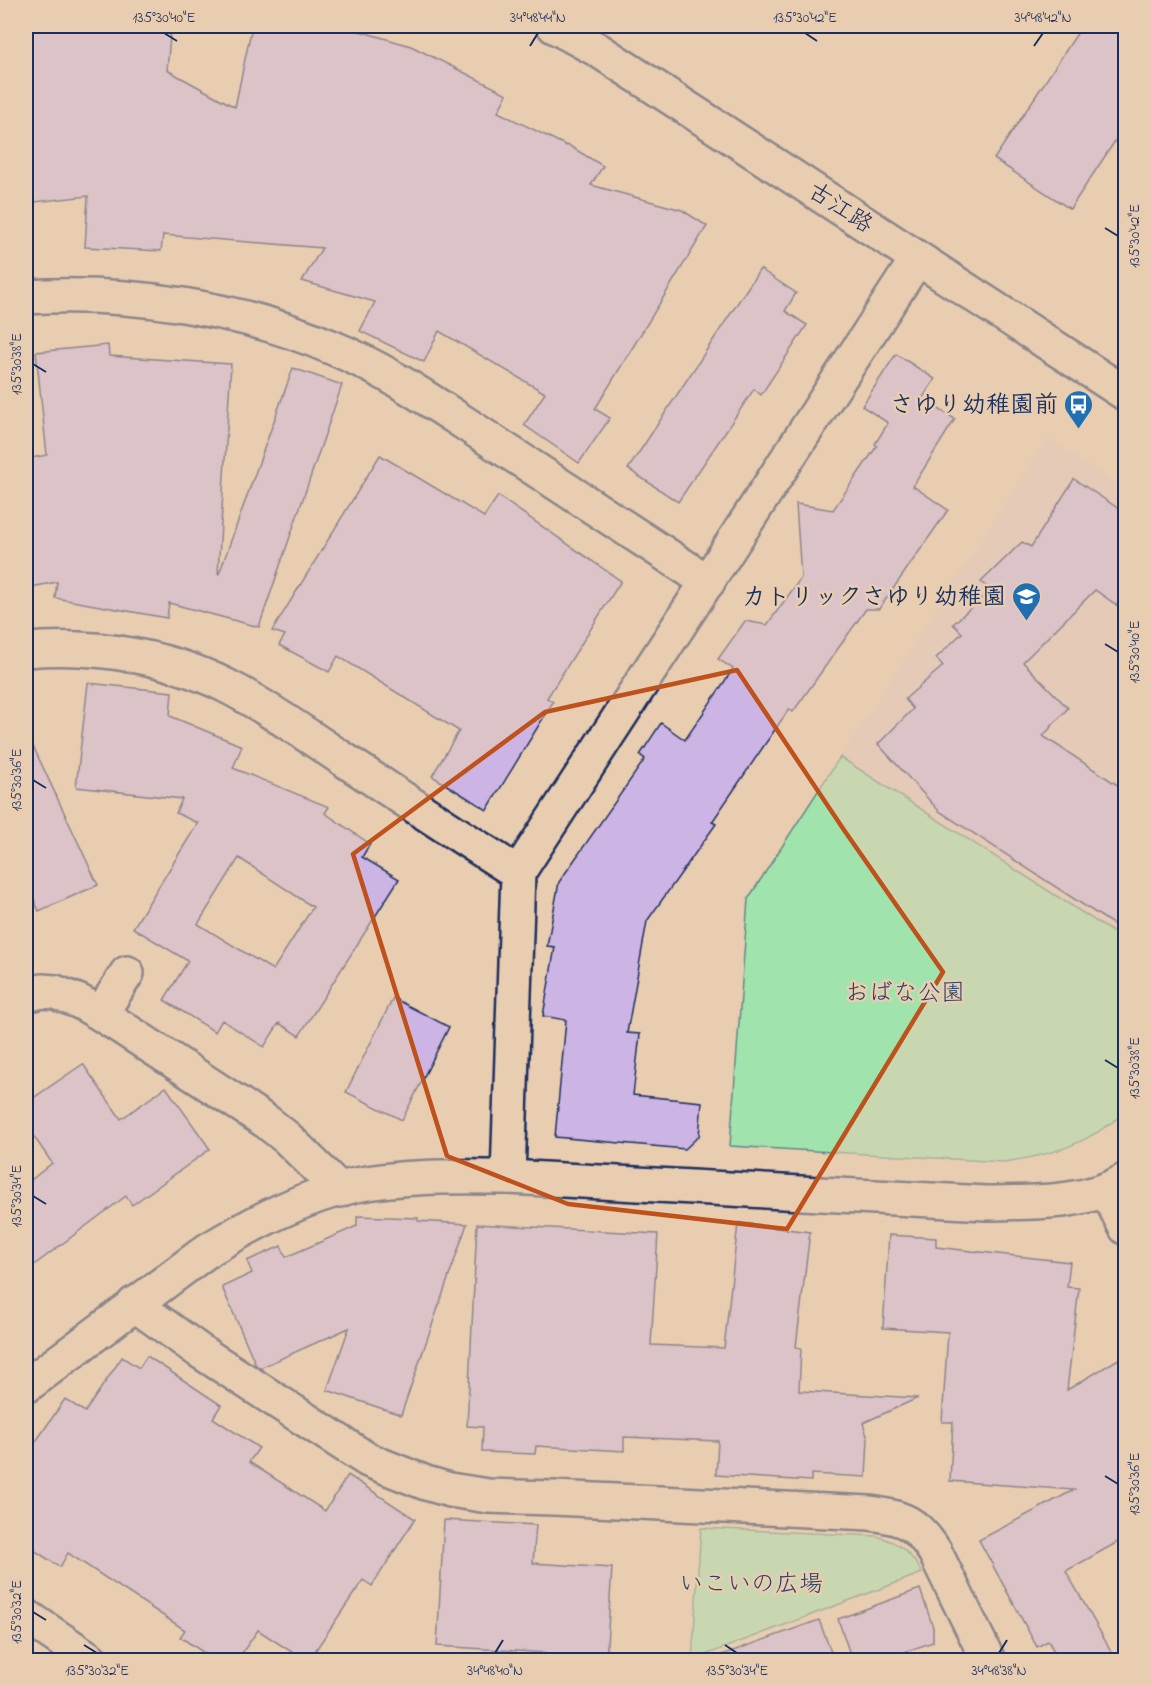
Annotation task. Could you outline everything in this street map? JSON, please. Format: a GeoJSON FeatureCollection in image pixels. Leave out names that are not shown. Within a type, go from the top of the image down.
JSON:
{"type":"FeatureCollection","features":[{"type":"Feature","properties":{"kind":"street","name":"古江路"},"geometry":{"type":"LineString","coordinates":[[554,26],[598,50],[1125,394]]}},
{"type":"Feature","properties":{"kind":"street"},"geometry":{"type":"LineString","coordinates":[[508,1177],[518,873],[918,259]]}},
{"type":"Feature","properties":{"kind":"street"},"geometry":{"type":"LineString","coordinates":[[26,297],[88,296],[191,306],[262,322],[331,347],[375,368],[433,403],[708,582]]}},
{"type":"Feature","properties":{"kind":"street"},"geometry":{"type":"LineString","coordinates":[[26,650],[65,649],[124,654],[186,668],[214,680],[261,706],[518,873]]}},
{"type":"Feature","properties":{"kind":"street"},"geometry":{"type":"LineString","coordinates":[[101,1014],[127,973]]}},
{"type":"Feature","properties":{"kind":"street"},"geometry":{"type":"LineString","coordinates":[[26,995],[42,991],[64,994],[101,1014],[267,1122],[287,1138],[340,1190]]}},
{"type":"Feature","properties":{"kind":"street"},"geometry":{"type":"LineString","coordinates":[[26,1386],[134,1304],[233,1234],[304,1202],[356,1185],[435,1176],[508,1177],[986,1203],[1082,1197],[1116,1185],[1125,1228]]}},
{"type":"Feature","properties":{"kind":"street"},"geometry":{"type":"LineString","coordinates":[[134,1304],[211,1358],[368,1460],[442,1487],[488,1497],[870,1513],[900,1519],[912,1525],[926,1538],[935,1552],[988,1660]]}},
{"type":"Feature","properties":{"kind":"street"},"geometry":{"type":"LineString","coordinates":[[26,1616],[91,1660]]}},
{"type":"Feature","properties":{"kind":"highlighted area"},"geometry":{"type":"Polygon","coordinates":[[[737,670],[943,972],[787,1229],[568,1204],[447,1156],[353,854],[545,712],[737,670]]]}},
{"type":"Feature","properties":{"kind":"shaded area","name":"カトリックさゆり幼稚園"},"geometry":{"type":"Polygon","coordinates":[[[1047,438],[1116,484],[1125,486],[1125,940],[840,757],[1047,438]]]}},
{"type":"Feature","properties":{"kind":"green space","name":"おばな公園"},"geometry":{"type":"Polygon","coordinates":[[[840,757],[1125,940],[1125,1112],[1111,1123],[1083,1140],[1054,1152],[1004,1162],[730,1146],[748,899],[840,757]]]}},
{"type":"Feature","properties":{"kind":"green space","name":"いこいの広場"},"geometry":{"type":"Polygon","coordinates":[[[701,1528],[877,1536],[904,1549],[922,1573],[692,1660],[701,1528]]]}},
{"type":"Feature","properties":{"kind":"building"},"geometry":{"type":"Polygon","coordinates":[[[26,26],[171,26],[167,70],[235,107],[252,26],[342,26],[411,46],[507,94],[498,112],[568,145],[603,166],[591,185],[682,210],[707,226],[595,409],[610,418],[579,463],[524,425],[545,393],[439,331],[424,362],[360,331],[375,302],[302,281],[322,248],[163,235],[161,251],[85,247],[88,196],[26,203],[26,26]]]}},
{"type":"Feature","properties":{"kind":"building"},"geometry":{"type":"Polygon","coordinates":[[[1082,26],[1125,26],[1125,126],[1070,209],[994,159],[1082,26]]]}},
{"type":"Feature","properties":{"kind":"building"},"geometry":{"type":"Polygon","coordinates":[[[760,269],[796,293],[785,311],[807,325],[761,395],[754,389],[678,502],[628,469],[760,269]]]}},
{"type":"Feature","properties":{"kind":"building"},"geometry":{"type":"Polygon","coordinates":[[[108,345],[109,356],[231,364],[219,574],[293,368],[342,385],[259,627],[169,603],[167,618],[55,598],[57,582],[26,588],[26,459],[47,455],[36,352],[108,345]]]}},
{"type":"Feature","properties":{"kind":"building"},"geometry":{"type":"Polygon","coordinates":[[[896,354],[935,379],[922,399],[955,419],[913,486],[948,510],[879,609],[866,609],[793,712],[789,709],[712,822],[716,824],[647,921],[627,1033],[640,1034],[633,1095],[702,1102],[699,1136],[685,1149],[555,1137],[566,1020],[543,1016],[555,947],[547,946],[559,882],[645,759],[640,755],[661,723],[685,740],[733,669],[718,659],[745,621],[767,625],[801,578],[796,504],[833,510],[877,446],[875,444],[888,423],[862,406],[896,354]]]}},
{"type":"Feature","properties":{"kind":"building"},"geometry":{"type":"Polygon","coordinates":[[[380,455],[484,517],[498,496],[621,581],[547,698],[553,702],[487,810],[432,776],[459,731],[338,656],[329,672],[279,645],[285,635],[272,631],[380,455]]]}},
{"type":"Feature","properties":{"kind":"building","name":"カトリックさゆり幼稚園"},"geometry":{"type":"Polygon","coordinates":[[[1074,479],[1125,513],[1125,611],[1095,590],[1023,662],[1068,708],[1043,736],[1125,790],[1125,932],[939,811],[878,744],[913,709],[905,699],[943,666],[936,658],[962,633],[953,624],[990,590],[981,582],[1022,542],[1031,547],[1074,479]]]}},
{"type":"Feature","properties":{"kind":"building"},"geometry":{"type":"Polygon","coordinates":[[[88,683],[172,692],[170,716],[242,746],[233,768],[329,807],[325,813],[370,844],[362,857],[399,879],[299,1036],[279,1023],[264,1047],[222,1020],[215,1032],[164,1000],[188,961],[133,928],[198,823],[176,813],[182,799],[76,787],[88,683]],[[239,858],[198,924],[273,970],[313,907],[239,858]]]}},
{"type":"Feature","properties":{"kind":"building"},"geometry":{"type":"Polygon","coordinates":[[[26,731],[98,885],[39,911],[26,882],[26,731]]]}},
{"type":"Feature","properties":{"kind":"building"},"geometry":{"type":"Polygon","coordinates":[[[393,998],[449,1027],[402,1120],[346,1092],[393,998]]]}},
{"type":"Feature","properties":{"kind":"building"},"geometry":{"type":"Polygon","coordinates":[[[83,1064],[121,1119],[166,1087],[210,1149],[132,1205],[126,1196],[26,1271],[26,1184],[52,1163],[26,1125],[26,1103],[83,1064]]]}},
{"type":"Feature","properties":{"kind":"building"},"geometry":{"type":"Polygon","coordinates":[[[357,1216],[418,1218],[418,1221],[467,1224],[401,1415],[327,1390],[349,1328],[260,1368],[256,1365],[222,1287],[252,1273],[247,1261],[281,1246],[286,1257],[357,1226],[357,1216]]]}},
{"type":"Feature","properties":{"kind":"building"},"geometry":{"type":"Polygon","coordinates":[[[738,1223],[810,1232],[796,1347],[801,1348],[799,1391],[918,1398],[863,1423],[868,1439],[866,1477],[811,1474],[811,1481],[716,1475],[718,1441],[624,1437],[624,1451],[536,1446],[535,1454],[482,1452],[483,1427],[467,1426],[477,1224],[658,1234],[651,1345],[724,1348],[738,1223]]]}},
{"type":"Feature","properties":{"kind":"building"},"geometry":{"type":"Polygon","coordinates":[[[889,1235],[936,1238],[936,1247],[1070,1262],[1067,1287],[1079,1288],[1067,1390],[1125,1355],[1125,1538],[1066,1571],[1116,1660],[1059,1660],[1048,1641],[1037,1647],[979,1540],[1074,1490],[950,1481],[953,1422],[942,1422],[948,1332],[883,1328],[889,1235]]]}},
{"type":"Feature","properties":{"kind":"building"},"geometry":{"type":"Polygon","coordinates":[[[147,1356],[221,1405],[213,1418],[259,1448],[249,1462],[325,1511],[348,1475],[415,1519],[372,1586],[363,1580],[309,1660],[304,1660],[258,1630],[237,1660],[215,1660],[180,1637],[185,1630],[68,1553],[60,1567],[26,1545],[26,1456],[65,1399],[85,1412],[122,1357],[139,1368],[147,1356]]]}},
{"type":"Feature","properties":{"kind":"building"},"geometry":{"type":"Polygon","coordinates":[[[444,1520],[536,1525],[533,1563],[612,1568],[606,1660],[546,1660],[547,1653],[437,1646],[444,1520]]]}},
{"type":"Feature","properties":{"kind":"building"},"geometry":{"type":"Polygon","coordinates":[[[920,1589],[933,1627],[933,1642],[882,1660],[852,1660],[838,1619],[920,1589]]]}},
{"type":"Feature","properties":{"kind":"building"},"geometry":{"type":"Polygon","coordinates":[[[819,1620],[831,1652],[807,1660],[720,1660],[719,1656],[819,1620]]]}},
{"type":"Feature","properties":{"kind":"place","name":"さゆり幼稚園前"},"geometry":{"type":"Point","coordinates":[1079,430]}},
{"type":"Feature","properties":{"kind":"place","name":"カトリックさゆり幼稚園"},"geometry":{"type":"Point","coordinates":[1027,622]}}]}
